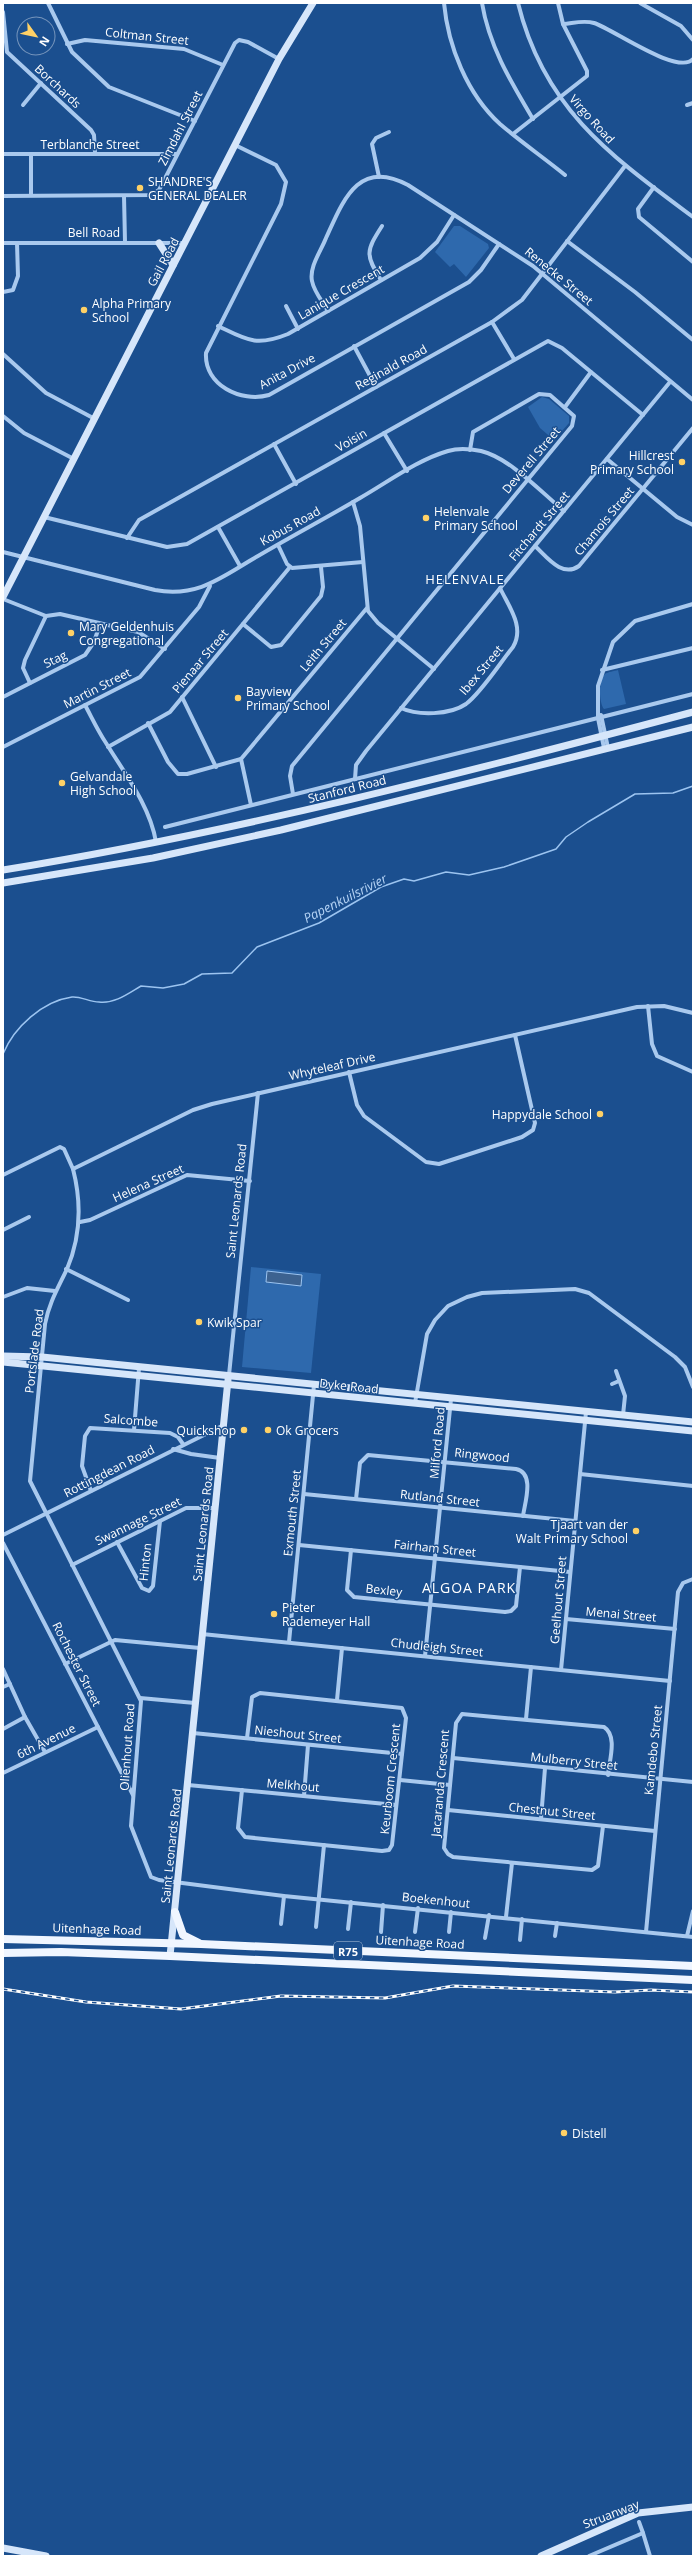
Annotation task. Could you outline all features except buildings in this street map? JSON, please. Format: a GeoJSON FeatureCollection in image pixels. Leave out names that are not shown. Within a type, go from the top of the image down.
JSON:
{"type":"FeatureCollection","features":[{"type":"Feature","properties":{"kind":"main road"},"geometry":{"type":"LineString","coordinates":[[175,1912],[183,1935],[202,1944]]}},
{"type":"Feature","properties":{"kind":"main road","name":"Uitenhage Road"},"geometry":{"type":"LineString","coordinates":[[3,1939],[81,1939],[693,1966]]}},
{"type":"Feature","properties":{"kind":"main road","name":"Uitenhage Road"},"geometry":{"type":"LineString","coordinates":[[3,1953],[61,1952],[170,1956],[693,1980]]}},
{"type":"Feature","properties":{"kind":"street"},"geometry":{"type":"LineString","coordinates":[[48,3],[72,52],[109,87],[195,121]]}},
{"type":"Feature","properties":{"kind":"street","name":"Gail Road"},"geometry":{"type":"LineString","coordinates":[[3,598],[279,59],[313,3]]}},
{"type":"Feature","properties":{"kind":"street"},"geometry":{"type":"LineString","coordinates":[[444,3],[450,34],[464,74],[493,117],[565,176]]}},
{"type":"Feature","properties":{"kind":"street"},"geometry":{"type":"LineString","coordinates":[[482,3],[489,32],[500,61],[533,119]]}},
{"type":"Feature","properties":{"kind":"street","name":"Virgo Road"},"geometry":{"type":"LineString","coordinates":[[518,3],[526,35],[546,77],[560,99],[594,138],[625,166],[693,217]]}},
{"type":"Feature","properties":{"kind":"street"},"geometry":{"type":"LineString","coordinates":[[513,134],[583,81],[587,74],[563,24],[558,3]]}},
{"type":"Feature","properties":{"kind":"street"},"geometry":{"type":"LineString","coordinates":[[640,3],[681,26],[693,40]]}},
{"type":"Feature","properties":{"kind":"street","name":"Borchards"},"geometry":{"type":"LineString","coordinates":[[3,12],[5,52],[41,83],[91,130],[94,135],[95,152]]}},
{"type":"Feature","properties":{"kind":"street"},"geometry":{"type":"LineString","coordinates":[[563,24],[593,23],[671,62],[680,64],[693,61]]}},
{"type":"Feature","properties":{"kind":"street","name":"Coltman Street"},"geometry":{"type":"LineString","coordinates":[[67,44],[85,40],[184,49],[224,65]]}},
{"type":"Feature","properties":{"kind":"street","name":"Zimdahl Street"},"geometry":{"type":"LineString","coordinates":[[3,196],[152,195],[156,193],[232,48],[239,40],[248,42],[279,59]]}},
{"type":"Feature","properties":{"kind":"street"},"geometry":{"type":"LineString","coordinates":[[23,105],[41,83]]}},
{"type":"Feature","properties":{"kind":"street"},"geometry":{"type":"LineString","coordinates":[[687,105],[693,104]]}},
{"type":"Feature","properties":{"kind":"street"},"geometry":{"type":"LineString","coordinates":[[379,177],[372,144],[376,138],[388,132]]}},
{"type":"Feature","properties":{"kind":"street","name":"Anita Drive"},"geometry":{"type":"LineString","coordinates":[[235,145],[276,165],[284,175],[286,188],[281,204],[206,352],[208,372],[228,389],[246,398],[269,394],[469,282],[481,270],[499,244]]}},
{"type":"Feature","properties":{"kind":"street","name":"Terblanche Street"},"geometry":{"type":"LineString","coordinates":[[3,154],[95,152],[177,154]]}},
{"type":"Feature","properties":{"kind":"street"},"geometry":{"type":"LineString","coordinates":[[31,154],[31,195]]}},
{"type":"Feature","properties":{"kind":"street","name":"Reginald Road"},"geometry":{"type":"LineString","coordinates":[[128,538],[139,520],[492,322],[522,300],[625,166]]}},
{"type":"Feature","properties":{"kind":"street","name":"Renecke Street"},"geometry":{"type":"LineString","coordinates":[[328,311],[312,282],[314,265],[348,193],[356,185],[379,177],[397,179],[533,266],[693,400]]}},
{"type":"Feature","properties":{"kind":"street"},"geometry":{"type":"LineString","coordinates":[[654,188],[638,209],[639,217],[693,262]]}},
{"type":"Feature","properties":{"kind":"street"},"geometry":{"type":"LineString","coordinates":[[124,196],[125,242]]}},
{"type":"Feature","properties":{"kind":"street","name":"Lanique Crescent"},"geometry":{"type":"LineString","coordinates":[[218,326],[249,341],[262,342],[277,339],[429,252],[454,215]]}},
{"type":"Feature","properties":{"kind":"street"},"geometry":{"type":"LineString","coordinates":[[381,280],[372,266],[368,254],[373,240],[382,226]]}},
{"type":"Feature","properties":{"kind":"street"},"geometry":{"type":"LineString","coordinates":[[567,241],[635,292],[693,340]]}},
{"type":"Feature","properties":{"kind":"street","name":"Bell Road"},"geometry":{"type":"LineString","coordinates":[[3,243],[185,243]]}},
{"type":"Feature","properties":{"kind":"street"},"geometry":{"type":"LineString","coordinates":[[3,292],[13,290],[17,283],[17,243]]}},
{"type":"Feature","properties":{"kind":"street"},"geometry":{"type":"LineString","coordinates":[[159,243],[173,265]]}},
{"type":"Feature","properties":{"kind":"street"},"geometry":{"type":"LineString","coordinates":[[286,306],[298,328]]}},
{"type":"Feature","properties":{"kind":"street"},"geometry":{"type":"LineString","coordinates":[[492,322],[514,360]]}},
{"type":"Feature","properties":{"kind":"street","name":"Voisin"},"geometry":{"type":"LineString","coordinates":[[44,517],[128,538],[175,547],[187,544],[296,484],[541,344],[552,342],[643,415]]}},
{"type":"Feature","properties":{"kind":"street"},"geometry":{"type":"LineString","coordinates":[[354,346],[376,387]]}},
{"type":"Feature","properties":{"kind":"street"},"geometry":{"type":"LineString","coordinates":[[3,354],[46,393],[95,420]]}},
{"type":"Feature","properties":{"kind":"street"},"geometry":{"type":"LineString","coordinates":[[565,407],[591,372]]}},
{"type":"Feature","properties":{"kind":"street","name":"Fitchardt Street"},"geometry":{"type":"LineString","coordinates":[[355,779],[357,762],[670,382]]}},
{"type":"Feature","properties":{"kind":"street","name":"Deverell Street"},"geometry":{"type":"LineString","coordinates":[[293,794],[290,776],[292,766],[573,424],[574,416],[550,395],[539,394],[473,432],[470,450]]}},
{"type":"Feature","properties":{"kind":"street"},"geometry":{"type":"LineString","coordinates":[[3,416],[24,433],[74,459]]}},
{"type":"Feature","properties":{"kind":"street","name":"Chamois Street"},"geometry":{"type":"LineString","coordinates":[[534,546],[562,569],[574,570],[584,561],[693,428]]}},
{"type":"Feature","properties":{"kind":"street"},"geometry":{"type":"LineString","coordinates":[[384,433],[407,471]]}},
{"type":"Feature","properties":{"kind":"street"},"geometry":{"type":"LineString","coordinates":[[274,444],[296,484]]}},
{"type":"Feature","properties":{"kind":"street","name":"Kobus Road"},"geometry":{"type":"LineString","coordinates":[[3,552],[163,592],[181,592],[210,586],[240,566],[407,471],[450,450],[470,450],[497,458],[527,480],[564,511]]}},
{"type":"Feature","properties":{"kind":"street"},"geometry":{"type":"LineString","coordinates":[[607,459],[677,516],[693,525]]}},
{"type":"Feature","properties":{"kind":"street"},"geometry":{"type":"LineString","coordinates":[[353,502],[359,515],[367,608],[374,618],[434,669]]}},
{"type":"Feature","properties":{"kind":"street"},"geometry":{"type":"LineString","coordinates":[[218,527],[240,566]]}},
{"type":"Feature","properties":{"kind":"street"},"geometry":{"type":"LineString","coordinates":[[278,545],[290,567],[303,569],[363,562]]}},
{"type":"Feature","properties":{"kind":"street","name":"Pienaar Street"},"geometry":{"type":"LineString","coordinates":[[108,747],[148,723],[170,712],[290,567]]}},
{"type":"Feature","properties":{"kind":"street"},"geometry":{"type":"LineString","coordinates":[[243,624],[271,646],[281,645],[321,596],[323,587],[321,567]]}},
{"type":"Feature","properties":{"kind":"street","name":"Martin Street"},"geometry":{"type":"LineString","coordinates":[[3,747],[140,677],[165,649],[202,602],[210,586]]}},
{"type":"Feature","properties":{"kind":"street","name":"Ibex Street"},"geometry":{"type":"LineString","coordinates":[[401,708],[411,713],[427,714],[465,704],[513,647],[518,638],[518,629],[500,588]]}},
{"type":"Feature","properties":{"kind":"street"},"geometry":{"type":"LineString","coordinates":[[3,598],[46,616],[60,614],[138,632],[165,649]]}},
{"type":"Feature","properties":{"kind":"street"},"geometry":{"type":"LineString","coordinates":[[606,748],[599,711],[598,686],[609,649],[625,629],[645,617],[693,604]]}},
{"type":"Feature","properties":{"kind":"street","name":"Leith Street"},"geometry":{"type":"LineString","coordinates":[[241,759],[367,608]]}},
{"type":"Feature","properties":{"kind":"street"},"geometry":{"type":"LineString","coordinates":[[30,683],[23,668],[25,660],[46,616]]}},
{"type":"Feature","properties":{"kind":"street","name":"Stag"},"geometry":{"type":"LineString","coordinates":[[3,697],[85,655],[94,642],[100,624]]}},
{"type":"Feature","properties":{"kind":"street"},"geometry":{"type":"LineString","coordinates":[[602,670],[693,648]]}},
{"type":"Feature","properties":{"kind":"street","name":"Stanford Road"},"geometry":{"type":"LineString","coordinates":[[165,827],[693,694]]}},
{"type":"Feature","properties":{"kind":"street"},"geometry":{"type":"LineString","coordinates":[[182,697],[216,767]]}},
{"type":"Feature","properties":{"kind":"street"},"geometry":{"type":"LineString","coordinates":[[85,705],[108,747],[122,765],[152,825],[156,842]]}},
{"type":"Feature","properties":{"kind":"street","name":"Stanford Road"},"geometry":{"type":"LineString","coordinates":[[3,870],[156,842],[280,817],[693,712]]}},
{"type":"Feature","properties":{"kind":"street"},"geometry":{"type":"LineString","coordinates":[[148,723],[175,773],[182,775],[241,759],[251,805]]}},
{"type":"Feature","properties":{"kind":"street","name":"Stanford Road"},"geometry":{"type":"LineString","coordinates":[[3,883],[153,858],[281,830],[693,727]]}},
{"type":"Feature","properties":{"kind":"street"},"geometry":{"type":"LineString","coordinates":[[648,1006],[652,1044],[657,1056],[693,1072]]}},
{"type":"Feature","properties":{"kind":"street","name":"Whyteleaf Drive"},"geometry":{"type":"LineString","coordinates":[[73,1169],[192,1110],[258,1093],[648,1006],[664,1006],[693,1013]]}},
{"type":"Feature","properties":{"kind":"street"},"geometry":{"type":"LineString","coordinates":[[349,1072],[358,1107],[364,1116],[426,1162],[439,1164],[522,1137],[533,1130],[535,1123],[515,1035]]}},
{"type":"Feature","properties":{"kind":"street","name":"Saint Leonards Road"},"geometry":{"type":"LineString","coordinates":[[170,1956],[193,1733],[200,1648],[258,1093]]}},
{"type":"Feature","properties":{"kind":"street"},"geometry":{"type":"LineString","coordinates":[[3,1174],[59,1148],[64,1149],[73,1169]]}},
{"type":"Feature","properties":{"kind":"street","name":"Portslade Road"},"geometry":{"type":"LineString","coordinates":[[46,1513],[30,1479],[46,1314],[55,1290],[66,1269],[77,1239],[80,1222],[79,1196],[73,1169]]}},
{"type":"Feature","properties":{"kind":"street","name":"Helena Street"},"geometry":{"type":"LineString","coordinates":[[80,1222],[90,1220],[181,1176],[191,1174],[250,1180]]}},
{"type":"Feature","properties":{"kind":"street"},"geometry":{"type":"LineString","coordinates":[[3,1230],[29,1217]]}},
{"type":"Feature","properties":{"kind":"street"},"geometry":{"type":"LineString","coordinates":[[66,1269],[128,1300]]}},
{"type":"Feature","properties":{"kind":"street"},"geometry":{"type":"LineString","coordinates":[[3,1297],[27,1288],[55,1290]]}},
{"type":"Feature","properties":{"kind":"street"},"geometry":{"type":"LineString","coordinates":[[415,1403],[427,1334],[435,1320],[454,1302],[482,1293],[575,1289],[596,1296],[676,1357],[684,1367],[693,1387]]}},
{"type":"Feature","properties":{"kind":"street","name":"Dyke Road"},"geometry":{"type":"LineString","coordinates":[[3,1356],[42,1357],[139,1368],[229,1375],[313,1389],[415,1403],[693,1430]]}},
{"type":"Feature","properties":{"kind":"street","name":"Dyke Road"},"geometry":{"type":"LineString","coordinates":[[3,1362],[41,1367],[228,1384],[416,1396],[693,1422]]}},
{"type":"Feature","properties":{"kind":"street"},"geometry":{"type":"LineString","coordinates":[[134,1430],[139,1368]]}},
{"type":"Feature","properties":{"kind":"street"},"geometry":{"type":"LineString","coordinates":[[616,1371],[625,1396],[623,1416]]}},
{"type":"Feature","properties":{"kind":"street"},"geometry":{"type":"LineString","coordinates":[[612,1384],[619,1381]]}},
{"type":"Feature","properties":{"kind":"street","name":"Exmouth Street"},"geometry":{"type":"LineString","coordinates":[[289,1642],[313,1389]]}},
{"type":"Feature","properties":{"kind":"street","name":"Milford Road"},"geometry":{"type":"LineString","coordinates":[[425,1656],[451,1399]]}},
{"type":"Feature","properties":{"kind":"street","name":"Geelhout Street"},"geometry":{"type":"LineString","coordinates":[[561,1670],[586,1412]]}},
{"type":"Feature","properties":{"kind":"street","name":"Rottingdean Road"},"geometry":{"type":"LineString","coordinates":[[3,1535],[183,1444],[224,1425]]}},
{"type":"Feature","properties":{"kind":"street","name":"Salcombe"},"geometry":{"type":"LineString","coordinates":[[90,1491],[82,1466],[86,1432],[93,1427],[174,1434],[183,1444]]}},
{"type":"Feature","properties":{"kind":"street"},"geometry":{"type":"LineString","coordinates":[[173,1449],[191,1454],[221,1458]]}},
{"type":"Feature","properties":{"kind":"street","name":"Ringwood"},"geometry":{"type":"LineString","coordinates":[[356,1499],[360,1463],[368,1455],[516,1469],[523,1471],[527,1478],[523,1516]]}},
{"type":"Feature","properties":{"kind":"street"},"geometry":{"type":"LineString","coordinates":[[580,1474],[693,1486]]}},
{"type":"Feature","properties":{"kind":"street","name":"Rutland Street"},"geometry":{"type":"LineString","coordinates":[[304,1494],[575,1521]]}},
{"type":"Feature","properties":{"kind":"street","name":"Swannage Street"},"geometry":{"type":"LineString","coordinates":[[72,1565],[189,1506],[215,1508]]}},
{"type":"Feature","properties":{"kind":"street","name":"Olienhout Road"},"geometry":{"type":"LineString","coordinates":[[46,1513],[140,1698],[142,1709],[133,1795],[132,1834],[148,1873],[155,1880],[178,1882]]}},
{"type":"Feature","properties":{"kind":"street","name":"Hinton"},"geometry":{"type":"LineString","coordinates":[[117,1542],[142,1588],[149,1591],[153,1586],[160,1520]]}},
{"type":"Feature","properties":{"kind":"street","name":"Rochester Street"},"geometry":{"type":"LineString","coordinates":[[3,1543],[133,1795]]}},
{"type":"Feature","properties":{"kind":"street","name":"Fairham Street"},"geometry":{"type":"LineString","coordinates":[[298,1545],[570,1572]]}},
{"type":"Feature","properties":{"kind":"street","name":"Bexley"},"geometry":{"type":"LineString","coordinates":[[351,1550],[347,1590],[351,1596],[431,1605],[505,1612],[512,1611],[516,1602],[520,1567]]}},
{"type":"Feature","properties":{"kind":"street","name":"Kamdebo Street"},"geometry":{"type":"LineString","coordinates":[[646,1932],[678,1590],[683,1582],[693,1579]]}},
{"type":"Feature","properties":{"kind":"street","name":"Menai Street"},"geometry":{"type":"LineString","coordinates":[[566,1619],[675,1629]]}},
{"type":"Feature","properties":{"kind":"street","name":"Chudleigh Street"},"geometry":{"type":"LineString","coordinates":[[202,1634],[670,1681]]}},
{"type":"Feature","properties":{"kind":"street"},"geometry":{"type":"LineString","coordinates":[[65,1664],[111,1641],[119,1640],[200,1648]]}},
{"type":"Feature","properties":{"kind":"street"},"geometry":{"type":"LineString","coordinates":[[337,1700],[342,1648]]}},
{"type":"Feature","properties":{"kind":"street"},"geometry":{"type":"LineString","coordinates":[[526,1719],[531,1667]]}},
{"type":"Feature","properties":{"kind":"street"},"geometry":{"type":"LineString","coordinates":[[3,1669],[25,1717],[45,1752]]}},
{"type":"Feature","properties":{"kind":"street"},"geometry":{"type":"LineString","coordinates":[[3,1687],[10,1684]]}},
{"type":"Feature","properties":{"kind":"street","name":"Keurboom Crescent"},"geometry":{"type":"LineString","coordinates":[[242,1790],[238,1828],[242,1835],[324,1846],[389,1850],[393,1842],[406,1718],[402,1708],[337,1700],[257,1694],[250,1703],[247,1738]]}},
{"type":"Feature","properties":{"kind":"street"},"geometry":{"type":"LineString","coordinates":[[140,1698],[195,1703]]}},
{"type":"Feature","properties":{"kind":"street","name":"Jacaranda Crescent"},"geometry":{"type":"LineString","coordinates":[[603,1826],[598,1866],[594,1870],[454,1857],[448,1854],[444,1848],[456,1723],[462,1714],[526,1719],[606,1729],[612,1739],[608,1775]]}},
{"type":"Feature","properties":{"kind":"street"},"geometry":{"type":"LineString","coordinates":[[3,1729],[25,1717]]}},
{"type":"Feature","properties":{"kind":"street","name":"6th Avenue"},"geometry":{"type":"LineString","coordinates":[[3,1773],[98,1727]]}},
{"type":"Feature","properties":{"kind":"street","name":"Nieshout Street"},"geometry":{"type":"LineString","coordinates":[[193,1733],[402,1754]]}},
{"type":"Feature","properties":{"kind":"street"},"geometry":{"type":"LineString","coordinates":[[304,1796],[308,1745]]}},
{"type":"Feature","properties":{"kind":"street","name":"Mulberry Street"},"geometry":{"type":"LineString","coordinates":[[453,1758],[608,1775],[693,1782]]}},
{"type":"Feature","properties":{"kind":"street"},"geometry":{"type":"LineString","coordinates":[[541,1819],[545,1768]]}},
{"type":"Feature","properties":{"kind":"street"},"geometry":{"type":"LineString","coordinates":[[400,1780],[450,1785]]}},
{"type":"Feature","properties":{"kind":"street","name":"Melkhout"},"geometry":{"type":"LineString","coordinates":[[188,1784],[396,1805]]}},
{"type":"Feature","properties":{"kind":"street","name":"Chestnut Street"},"geometry":{"type":"LineString","coordinates":[[448,1810],[655,1831]]}},
{"type":"Feature","properties":{"kind":"street"},"geometry":{"type":"LineString","coordinates":[[316,1927],[324,1846]]}},
{"type":"Feature","properties":{"kind":"street"},"geometry":{"type":"LineString","coordinates":[[506,1918],[512,1863]]}},
{"type":"Feature","properties":{"kind":"street","name":"Boekenhout"},"geometry":{"type":"LineString","coordinates":[[178,1882],[284,1896],[418,1908],[693,1937]]}},
{"type":"Feature","properties":{"kind":"street"},"geometry":{"type":"LineString","coordinates":[[281,1924],[284,1896]]}},
{"type":"Feature","properties":{"kind":"street"},"geometry":{"type":"LineString","coordinates":[[348,1930],[351,1902]]}},
{"type":"Feature","properties":{"kind":"street"},"geometry":{"type":"LineString","coordinates":[[381,1932],[383,1905]]}},
{"type":"Feature","properties":{"kind":"street"},"geometry":{"type":"LineString","coordinates":[[415,1932],[418,1908]]}},
{"type":"Feature","properties":{"kind":"street"},"geometry":{"type":"LineString","coordinates":[[688,1936],[693,1911]]}},
{"type":"Feature","properties":{"kind":"street"},"geometry":{"type":"LineString","coordinates":[[449,1932],[451,1912]]}},
{"type":"Feature","properties":{"kind":"street"},"geometry":{"type":"LineString","coordinates":[[485,1938],[489,1916]]}},
{"type":"Feature","properties":{"kind":"street"},"geometry":{"type":"LineString","coordinates":[[520,1940],[522,1919]]}},
{"type":"Feature","properties":{"kind":"street"},"geometry":{"type":"LineString","coordinates":[[555,1936],[557,1923]]}},
{"type":"Feature","properties":{"kind":"street","name":"Struanway"},"geometry":{"type":"LineString","coordinates":[[541,2556],[638,2514],[693,2507]]}},
{"type":"Feature","properties":{"kind":"street"},"geometry":{"type":"LineString","coordinates":[[639,2522],[650,2556]]}},
{"type":"Feature","properties":{"kind":"street"},"geometry":{"type":"LineString","coordinates":[[589,2556],[643,2532]]}},
{"type":"Feature","properties":{"kind":"street"},"geometry":{"type":"LineString","coordinates":[[3,2544],[32,2553]]}},
{"type":"Feature","properties":{"kind":"street"},"geometry":{"type":"LineString","coordinates":[[3,2548],[46,2556]]}},
{"type":"Feature","properties":{"kind":"shaded area"},"geometry":{"type":"Polygon","coordinates":[[[454,226],[460,226],[488,244],[489,248],[466,277],[454,264],[450,267],[435,252],[454,226]]]}},
{"type":"Feature","properties":{"kind":"shaded area"},"geometry":{"type":"Polygon","coordinates":[[[542,397],[549,399],[569,416],[569,423],[554,440],[540,428],[528,407],[542,397]]]}},
{"type":"Feature","properties":{"kind":"shaded area"},"geometry":{"type":"Polygon","coordinates":[[[618,670],[626,704],[604,709],[600,697],[601,681],[605,674],[618,670]]]}},
{"type":"Feature","properties":{"kind":"shaded area"},"geometry":{"type":"Polygon","coordinates":[[[251,1267],[321,1274],[311,1373],[242,1367],[251,1267]]]}},
{"type":"Feature","properties":{"kind":"shaded area"},"geometry":{"type":"Polygon","coordinates":[[[267,1271],[302,1275],[301,1286],[266,1282],[267,1271]]]}},
{"type":"Feature","properties":{"kind":"waterway","name":"Papenkuilsrivier"},"geometry":{"type":"LineString","coordinates":[[3,1054],[14,1034],[22,1025],[40,1010],[61,999],[75,997],[96,1002],[105,1002],[116,1000],[141,986],[163,988],[184,984],[202,974],[232,973],[257,947],[319,923],[381,887],[404,879],[414,881],[446,872],[469,875],[504,867],[556,849],[566,837],[635,794],[673,793],[693,786]]}},
{"type":"Feature","properties":{"kind":"railway"},"geometry":{"type":"LineString","coordinates":[[3,1989],[86,2002],[181,2009],[281,1996],[385,1998],[453,1986],[615,1992],[651,1990],[693,1992]]}},
{"type":"Feature","properties":{"kind":"place","name":"SHANDRE'S GENERAL DEALER"},"geometry":{"type":"Point","coordinates":[140,188]}},
{"type":"Feature","properties":{"kind":"place","name":"Alpha Primary School"},"geometry":{"type":"Point","coordinates":[84,310]}},
{"type":"Feature","properties":{"kind":"place","name":"Hillcrest Primary School"},"geometry":{"type":"Point","coordinates":[682,462]}},
{"type":"Feature","properties":{"kind":"place","name":"Helenvale Primary School"},"geometry":{"type":"Point","coordinates":[426,518]}},
{"type":"Feature","properties":{"kind":"place","name":"Mary Geldenhuis Congregational"},"geometry":{"type":"Point","coordinates":[71,633]}},
{"type":"Feature","properties":{"kind":"place","name":"Bayview Primary School"},"geometry":{"type":"Point","coordinates":[238,698]}},
{"type":"Feature","properties":{"kind":"place","name":"Gelvandale High School"},"geometry":{"type":"Point","coordinates":[62,783]}},
{"type":"Feature","properties":{"kind":"place","name":"Happydale School"},"geometry":{"type":"Point","coordinates":[600,1114]}},
{"type":"Feature","properties":{"kind":"place","name":"Kwik Spar"},"geometry":{"type":"Point","coordinates":[199,1322]}},
{"type":"Feature","properties":{"kind":"place","name":"Quickshop"},"geometry":{"type":"Point","coordinates":[244,1430]}},
{"type":"Feature","properties":{"kind":"place","name":"Ok Grocers"},"geometry":{"type":"Point","coordinates":[268,1430]}},
{"type":"Feature","properties":{"kind":"place","name":"Tjaart van der Walt Primary School"},"geometry":{"type":"Point","coordinates":[636,1531]}},
{"type":"Feature","properties":{"kind":"place","name":"Pieter Rademeyer Hall"},"geometry":{"type":"Point","coordinates":[274,1614]}},
{"type":"Feature","properties":{"kind":"place","name":"Distell"},"geometry":{"type":"Point","coordinates":[564,2133]}},
{"type":"Feature","properties":{"kind":"district","name":"HELENVALE"},"geometry":{"type":"Point","coordinates":[465,579]}},
{"type":"Feature","properties":{"kind":"district","name":"ALGOA PARK"},"geometry":{"type":"Point","coordinates":[469,1587]}}]}
